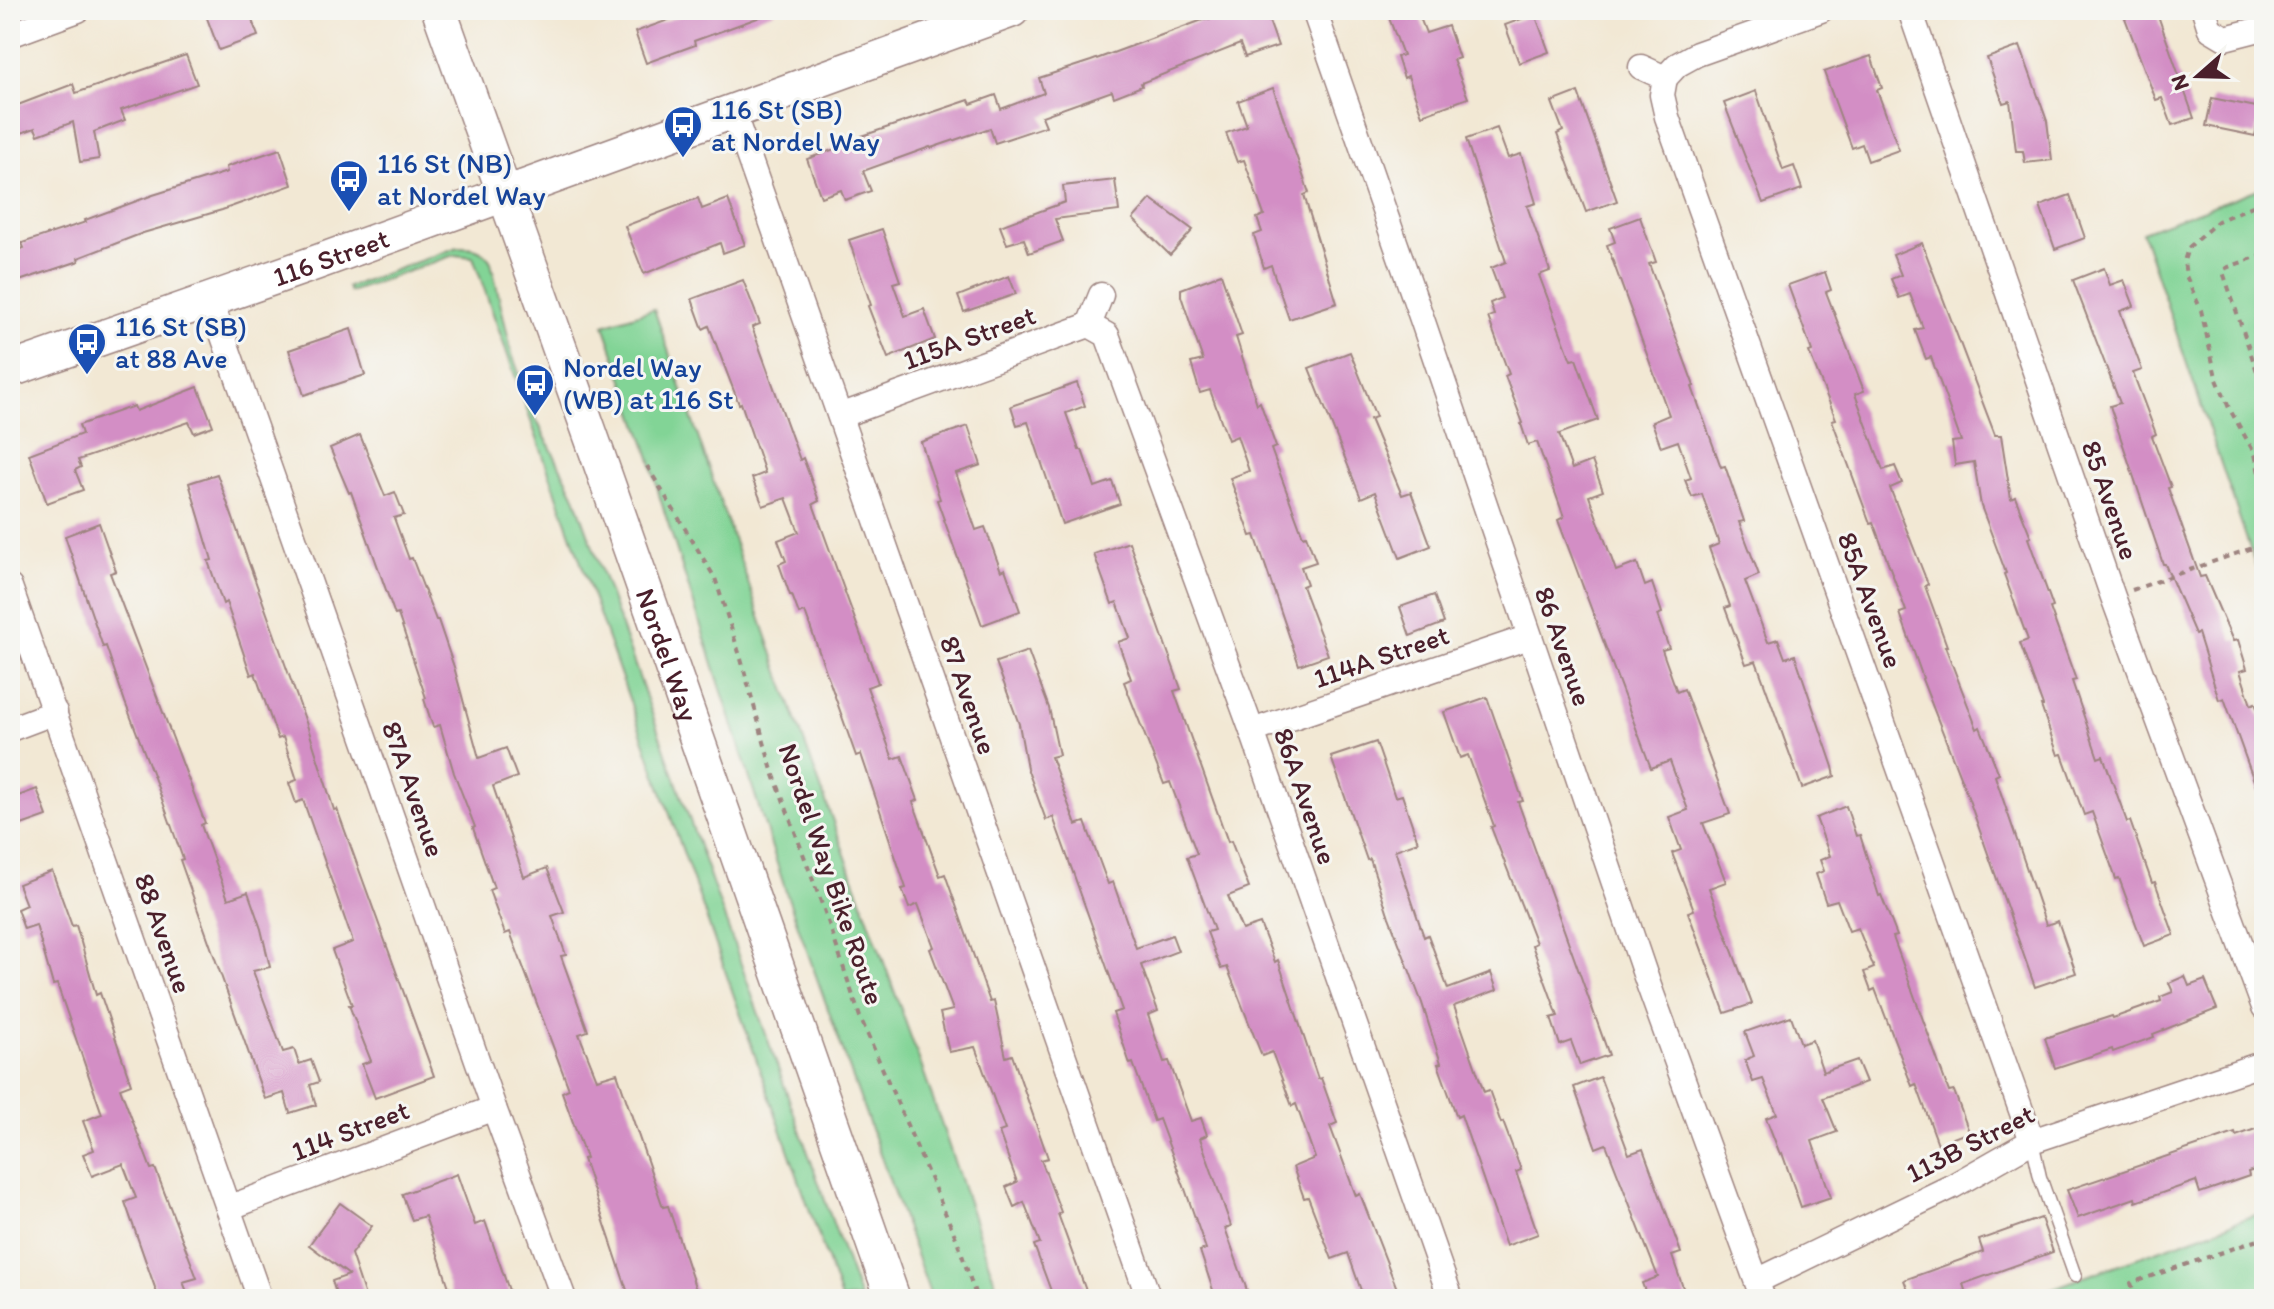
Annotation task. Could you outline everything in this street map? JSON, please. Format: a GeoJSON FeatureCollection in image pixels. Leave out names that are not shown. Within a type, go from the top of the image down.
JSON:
{"type":"FeatureCollection","features":[{"type":"Feature","properties":{"kind":"main road","name":"Nordel Way"},"geometry":{"type":"LineString","coordinates":[[439,10],[893,1299]]}},
{"type":"Feature","properties":{"kind":"main road","name":"116 Street"},"geometry":{"type":"LineString","coordinates":[[10,370],[1012,10]]}},
{"type":"Feature","properties":{"kind":"street"},"geometry":{"type":"LineString","coordinates":[[10,35],[78,10]]}},
{"type":"Feature","properties":{"kind":"street","name":"86 Avenue"},"geometry":{"type":"LineString","coordinates":[[1314,10],[1649,986],[1760,1290]]}},
{"type":"Feature","properties":{"kind":"street"},"geometry":{"type":"LineString","coordinates":[[1641,67],[1665,78],[1677,65],[1697,54],[1821,10]]}},
{"type":"Feature","properties":{"kind":"street","name":"85 Avenue"},"geometry":{"type":"LineString","coordinates":[[1910,10],[2113,597],[2264,1007]]}},
{"type":"Feature","properties":{"kind":"street"},"geometry":{"type":"LineString","coordinates":[[2204,10],[2210,29],[2225,38],[2264,28]]}},
{"type":"Feature","properties":{"kind":"street","name":"85A Avenue"},"geometry":{"type":"LineString","coordinates":[[1665,78],[1662,95],[1667,117],[2032,1141]]}},
{"type":"Feature","properties":{"kind":"street","name":"87 Avenue"},"geometry":{"type":"LineString","coordinates":[[733,112],[1149,1299]]}},
{"type":"Feature","properties":{"kind":"street"},"geometry":{"type":"LineString","coordinates":[[1089,325],[1101,295]]}},
{"type":"Feature","properties":{"kind":"street","name":"87A Avenue"},"geometry":{"type":"LineString","coordinates":[[210,299],[564,1299]]}},
{"type":"Feature","properties":{"kind":"street","name":"115A Street"},"geometry":{"type":"LineString","coordinates":[[840,416],[1089,325]]}},
{"type":"Feature","properties":{"kind":"street","name":"86A Avenue"},"geometry":{"type":"LineString","coordinates":[[1089,325],[1107,335],[1252,731],[1451,1299]]}},
{"type":"Feature","properties":{"kind":"street","name":"88 Avenue"},"geometry":{"type":"LineString","coordinates":[[10,587],[260,1299]]}},
{"type":"Feature","properties":{"kind":"street","name":"114A Street"},"geometry":{"type":"LineString","coordinates":[[1252,731],[1529,637]]}},
{"type":"Feature","properties":{"kind":"street"},"geometry":{"type":"LineString","coordinates":[[10,729],[55,712]]}},
{"type":"Feature","properties":{"kind":"street","name":"113B Street"},"geometry":{"type":"LineString","coordinates":[[1760,1290],[2032,1141],[2264,1063]]}},
{"type":"Feature","properties":{"kind":"street","name":"114 Street"},"geometry":{"type":"LineString","coordinates":[[228,1208],[494,1108]]}},
{"type":"Feature","properties":{"kind":"lane"},"geometry":{"type":"LineString","coordinates":[[2032,1141],[2040,1177],[2075,1276]]}},
{"type":"Feature","properties":{"kind":"path"},"geometry":{"type":"LineString","coordinates":[[2264,201],[2211,226],[2188,248],[2184,261],[2186,276],[2201,310],[2216,377],[2229,408],[2255,454],[2264,497]]}},
{"type":"Feature","properties":{"kind":"path"},"geometry":{"type":"LineString","coordinates":[[2264,254],[2226,268],[2223,272],[2264,392]]}},
{"type":"Feature","properties":{"kind":"path","name":"Nordel Way Bike Route"},"geometry":{"type":"LineString","coordinates":[[647,466],[715,578],[771,767],[860,1017],[957,1240],[977,1299]]}},
{"type":"Feature","properties":{"kind":"path"},"geometry":{"type":"LineString","coordinates":[[2130,591],[2264,544]]}},
{"type":"Feature","properties":{"kind":"path"},"geometry":{"type":"LineString","coordinates":[[2136,1299],[2131,1283],[2264,1238]]}},
{"type":"Feature","properties":{"kind":"green space"},"geometry":{"type":"Polygon","coordinates":[[[2264,187],[2264,590],[2142,232],[2264,187]]]}},
{"type":"Feature","properties":{"kind":"green space"},"geometry":{"type":"Polygon","coordinates":[[[458,247],[477,249],[491,262],[512,354],[535,417],[574,494],[860,1299],[841,1299],[473,257],[454,255],[350,292],[348,287],[458,247]]]}},
{"type":"Feature","properties":{"kind":"green space"},"geometry":{"type":"Polygon","coordinates":[[[654,309],[1001,1299],[932,1299],[787,895],[660,498],[650,458],[604,325],[654,309]]]}},
{"type":"Feature","properties":{"kind":"green space"},"geometry":{"type":"Polygon","coordinates":[[[2264,1212],[2264,1299],[2023,1299],[2264,1212]]]}},
{"type":"Feature","properties":{"kind":"building"},"geometry":{"type":"Polygon","coordinates":[[[204,10],[248,10],[258,36],[219,50],[204,10]]]}},
{"type":"Feature","properties":{"kind":"building"},"geometry":{"type":"Polygon","coordinates":[[[696,10],[774,12],[694,41],[695,45],[646,63],[635,32],[696,10]]]}},
{"type":"Feature","properties":{"kind":"building"},"geometry":{"type":"Polygon","coordinates":[[[1236,10],[1265,10],[1278,46],[1245,57],[1240,44],[1141,83],[1142,86],[1114,97],[1112,91],[1042,116],[1046,126],[995,143],[990,128],[863,171],[871,191],[845,200],[841,190],[821,197],[807,159],[862,139],[862,136],[969,100],[971,104],[996,95],[1001,109],[1044,93],[1039,78],[1236,10]]]}},
{"type":"Feature","properties":{"kind":"building"},"geometry":{"type":"Polygon","coordinates":[[[1386,10],[1417,10],[1426,33],[1448,26],[1459,58],[1453,60],[1468,98],[1422,115],[1408,76],[1404,78],[1397,57],[1403,55],[1386,10]]]}},
{"type":"Feature","properties":{"kind":"building"},"geometry":{"type":"Polygon","coordinates":[[[2122,10],[2156,10],[2194,118],[2172,125],[2162,98],[2156,100],[2122,10]]]}},
{"type":"Feature","properties":{"kind":"building"},"geometry":{"type":"Polygon","coordinates":[[[1535,14],[1549,52],[1519,63],[1505,25],[1535,14]]]}},
{"type":"Feature","properties":{"kind":"building"},"geometry":{"type":"Polygon","coordinates":[[[2020,46],[2047,121],[2052,160],[2025,163],[2023,151],[2016,151],[2010,101],[2003,103],[1987,58],[2020,46]]]}},
{"type":"Feature","properties":{"kind":"building"},"geometry":{"type":"Polygon","coordinates":[[[186,55],[197,84],[121,110],[125,120],[94,132],[99,159],[80,162],[73,122],[38,135],[35,128],[10,137],[10,108],[73,84],[76,93],[186,55]]]}},
{"type":"Feature","properties":{"kind":"building"},"geometry":{"type":"Polygon","coordinates":[[[1871,56],[1882,88],[1877,90],[1899,150],[1868,161],[1862,144],[1852,148],[1824,72],[1871,56]]]}},
{"type":"Feature","properties":{"kind":"building"},"geometry":{"type":"Polygon","coordinates":[[[1273,88],[1309,193],[1304,195],[1337,303],[1289,319],[1271,265],[1264,268],[1254,235],[1262,232],[1257,218],[1264,215],[1244,160],[1237,162],[1226,133],[1247,126],[1238,101],[1273,88]]]}},
{"type":"Feature","properties":{"kind":"building"},"geometry":{"type":"Polygon","coordinates":[[[1756,91],[1783,170],[1794,166],[1802,189],[1763,203],[1724,103],[1756,91]]]}},
{"type":"Feature","properties":{"kind":"building"},"geometry":{"type":"Polygon","coordinates":[[[1578,92],[1617,201],[1586,212],[1557,134],[1563,131],[1552,102],[1578,92]]]}},
{"type":"Feature","properties":{"kind":"building"},"geometry":{"type":"Polygon","coordinates":[[[2212,98],[2261,108],[2255,136],[2206,126],[2212,98]]]}},
{"type":"Feature","properties":{"kind":"building"},"geometry":{"type":"Polygon","coordinates":[[[1497,128],[1508,158],[1521,154],[1536,203],[1527,206],[1550,271],[1539,275],[1571,360],[1576,359],[1598,420],[1559,434],[1572,469],[1592,461],[1603,491],[1589,496],[1616,571],[1637,563],[1645,586],[1652,583],[1662,613],[1657,615],[1669,648],[1662,650],[1677,692],[1684,689],[1730,814],[1703,823],[1726,882],[1709,888],[1752,1004],[1725,1013],[1688,912],[1694,910],[1672,853],[1681,850],[1669,817],[1688,810],[1670,761],[1651,768],[1558,520],[1564,517],[1537,442],[1528,445],[1505,376],[1509,374],[1488,317],[1494,315],[1490,303],[1502,298],[1491,268],[1506,262],[1466,139],[1497,128]]]}},
{"type":"Feature","properties":{"kind":"building"},"geometry":{"type":"Polygon","coordinates":[[[280,149],[292,185],[143,233],[78,258],[79,261],[10,284],[10,253],[24,248],[22,243],[153,195],[227,172],[226,167],[280,149]]]}},
{"type":"Feature","properties":{"kind":"building"},"geometry":{"type":"Polygon","coordinates":[[[1115,180],[1119,211],[1055,219],[1063,241],[1029,253],[1024,239],[1007,244],[1000,226],[1065,202],[1063,186],[1115,180]]]}},
{"type":"Feature","properties":{"kind":"building"},"geometry":{"type":"Polygon","coordinates":[[[2070,195],[2085,238],[2055,249],[2040,206],[2070,195]]]}},
{"type":"Feature","properties":{"kind":"building"},"geometry":{"type":"Polygon","coordinates":[[[698,198],[702,209],[728,199],[745,245],[723,253],[720,243],[644,274],[625,226],[698,198]]]}},
{"type":"Feature","properties":{"kind":"building"},"geometry":{"type":"Polygon","coordinates":[[[1151,199],[1193,230],[1170,255],[1133,219],[1151,199]]]}},
{"type":"Feature","properties":{"kind":"building"},"geometry":{"type":"Polygon","coordinates":[[[1640,217],[1656,262],[1649,264],[1721,467],[1725,466],[1744,521],[1739,522],[1759,575],[1745,581],[1768,642],[1778,639],[1785,658],[1795,655],[1833,767],[1835,776],[1802,788],[1756,661],[1746,664],[1725,608],[1730,606],[1709,548],[1719,544],[1702,494],[1692,497],[1685,480],[1691,478],[1678,441],[1661,447],[1652,422],[1669,415],[1607,245],[1615,242],[1610,228],[1640,217]]]}},
{"type":"Feature","properties":{"kind":"building"},"geometry":{"type":"Polygon","coordinates":[[[882,229],[900,281],[893,283],[905,316],[924,309],[935,339],[888,358],[868,306],[871,305],[849,240],[882,229]]]}},
{"type":"Feature","properties":{"kind":"building"},"geometry":{"type":"Polygon","coordinates":[[[1922,243],[1995,435],[2001,435],[2011,499],[2015,497],[2031,537],[2028,538],[2053,607],[2050,608],[2076,680],[2072,681],[2098,758],[2103,756],[2174,935],[2144,946],[2092,812],[2084,815],[2062,754],[2058,755],[2020,643],[2028,640],[1981,506],[1974,462],[1955,465],[1952,442],[1961,441],[1931,357],[1926,359],[1915,330],[1923,328],[1910,294],[1899,298],[1891,279],[1901,275],[1893,255],[1922,243]]]}},
{"type":"Feature","properties":{"kind":"building"},"geometry":{"type":"Polygon","coordinates":[[[2104,268],[2110,285],[2124,280],[2134,306],[2120,311],[2142,370],[2133,373],[2156,434],[2152,436],[2171,487],[2168,488],[2200,577],[2205,576],[2233,641],[2238,640],[2247,669],[2240,671],[2251,705],[2255,703],[2264,727],[2264,803],[2224,698],[2219,700],[2198,633],[2195,634],[2163,564],[2110,406],[2120,403],[2073,280],[2104,268]]]}},
{"type":"Feature","properties":{"kind":"building"},"geometry":{"type":"Polygon","coordinates":[[[1825,272],[1831,290],[1826,292],[1864,391],[1855,394],[1883,470],[1895,466],[1902,483],[1890,488],[1928,584],[1925,586],[1945,646],[1977,729],[1980,727],[1999,774],[1995,776],[2046,925],[2058,921],[2076,973],[2035,987],[1968,797],[1922,679],[1900,613],[1906,611],[1832,420],[1836,419],[1809,352],[1812,351],[1788,285],[1825,272]]]}},
{"type":"Feature","properties":{"kind":"building"},"geometry":{"type":"Polygon","coordinates":[[[1221,274],[1242,335],[1236,337],[1257,404],[1260,402],[1276,447],[1271,449],[1303,536],[1306,535],[1316,562],[1301,567],[1307,584],[1302,586],[1328,655],[1299,665],[1255,535],[1251,536],[1230,478],[1249,471],[1237,436],[1228,440],[1210,390],[1200,393],[1191,363],[1203,360],[1181,289],[1221,274]]]}},
{"type":"Feature","properties":{"kind":"building"},"geometry":{"type":"Polygon","coordinates":[[[1009,276],[1016,294],[964,312],[958,296],[1009,276]]]}},
{"type":"Feature","properties":{"kind":"building"},"geometry":{"type":"Polygon","coordinates":[[[743,280],[760,324],[752,327],[800,460],[803,458],[819,501],[813,504],[878,683],[867,687],[893,759],[902,756],[918,800],[913,802],[940,876],[945,874],[990,1002],[994,1001],[1006,1057],[1012,1055],[1048,1158],[1041,1160],[1089,1299],[1054,1299],[1034,1245],[1040,1243],[1024,1202],[1014,1207],[1006,1187],[1017,1182],[999,1132],[1005,1130],[975,1047],[949,1052],[940,1013],[953,1010],[930,949],[934,947],[918,904],[909,908],[902,889],[906,888],[861,754],[856,756],[805,612],[799,614],[779,564],[786,561],[778,540],[799,532],[786,498],[763,506],[752,478],[765,473],[741,403],[709,326],[703,329],[692,299],[743,280]]]}},
{"type":"Feature","properties":{"kind":"building"},"geometry":{"type":"Polygon","coordinates":[[[351,329],[365,375],[304,395],[289,350],[351,329]]]}},
{"type":"Feature","properties":{"kind":"building"},"geometry":{"type":"Polygon","coordinates":[[[1350,352],[1376,417],[1370,419],[1402,495],[1411,492],[1431,546],[1400,558],[1375,492],[1361,498],[1309,368],[1350,352]]]}},
{"type":"Feature","properties":{"kind":"building"},"geometry":{"type":"Polygon","coordinates":[[[1077,383],[1085,406],[1066,413],[1079,450],[1082,450],[1095,487],[1112,481],[1120,504],[1062,524],[1028,422],[1017,425],[1011,406],[1077,383]]]}},
{"type":"Feature","properties":{"kind":"building"},"geometry":{"type":"Polygon","coordinates":[[[198,387],[213,426],[194,433],[189,422],[78,460],[81,467],[75,470],[83,490],[47,503],[29,454],[82,434],[79,425],[134,406],[136,411],[198,387]]]}},
{"type":"Feature","properties":{"kind":"building"},"geometry":{"type":"Polygon","coordinates":[[[968,426],[981,465],[956,473],[976,530],[985,527],[1020,611],[982,625],[937,500],[940,499],[921,442],[968,426]]]}},
{"type":"Feature","properties":{"kind":"building"},"geometry":{"type":"Polygon","coordinates":[[[360,435],[385,496],[395,492],[404,515],[394,518],[409,559],[412,558],[438,620],[479,758],[506,748],[517,777],[493,786],[524,877],[547,868],[564,912],[552,916],[566,955],[561,956],[588,1031],[579,1034],[597,1079],[617,1073],[663,1207],[668,1206],[699,1299],[630,1299],[562,1092],[569,1089],[510,932],[505,934],[489,890],[494,888],[440,725],[433,727],[398,614],[395,615],[351,492],[330,448],[360,435]]]}},
{"type":"Feature","properties":{"kind":"building"},"geometry":{"type":"Polygon","coordinates":[[[217,474],[308,728],[334,810],[337,809],[434,1076],[375,1098],[362,1064],[371,1061],[332,950],[353,942],[303,800],[296,803],[289,783],[297,780],[283,737],[278,739],[255,673],[251,675],[208,561],[212,560],[189,483],[217,474]]]}},
{"type":"Feature","properties":{"kind":"building"},"geometry":{"type":"Polygon","coordinates":[[[99,523],[116,571],[110,573],[205,823],[201,825],[228,899],[248,892],[261,929],[270,967],[253,971],[283,1052],[294,1049],[299,1064],[311,1060],[319,1082],[310,1085],[316,1105],[290,1113],[284,1093],[265,1099],[180,860],[183,859],[158,788],[106,646],[103,647],[65,536],[99,523]]]}},
{"type":"Feature","properties":{"kind":"building"},"geometry":{"type":"Polygon","coordinates":[[[1129,542],[1181,689],[1174,691],[1228,842],[1231,841],[1249,888],[1228,896],[1242,930],[1260,924],[1275,962],[1278,960],[1318,1079],[1321,1078],[1337,1123],[1330,1126],[1356,1196],[1360,1194],[1401,1299],[1364,1299],[1348,1253],[1332,1259],[1293,1167],[1315,1158],[1296,1104],[1292,1106],[1272,1052],[1262,1056],[1227,967],[1221,969],[1207,932],[1214,930],[1187,857],[1197,854],[1170,782],[1164,784],[1124,682],[1131,679],[1118,642],[1130,638],[1117,602],[1112,604],[1094,554],[1129,542]]]}},
{"type":"Feature","properties":{"kind":"building"},"geometry":{"type":"Polygon","coordinates":[[[1434,595],[1444,623],[1410,636],[1400,607],[1434,595]]]}},
{"type":"Feature","properties":{"kind":"building"},"geometry":{"type":"Polygon","coordinates":[[[1028,651],[1049,708],[1059,755],[1051,757],[1076,825],[1085,822],[1108,884],[1113,882],[1136,948],[1172,935],[1178,951],[1141,965],[1158,1011],[1148,1015],[1164,1062],[1169,1061],[1191,1121],[1201,1118],[1207,1135],[1200,1138],[1231,1226],[1225,1228],[1250,1299],[1216,1299],[1200,1251],[1206,1249],[1185,1189],[1159,1119],[1154,1121],[1133,1063],[1130,1064],[1113,1013],[1122,1010],[1053,817],[1046,820],[1027,768],[1019,724],[996,662],[1028,651]]]}},
{"type":"Feature","properties":{"kind":"building"},"geometry":{"type":"Polygon","coordinates":[[[1487,697],[1523,801],[1518,802],[1609,1055],[1580,1065],[1571,1041],[1560,1045],[1551,1018],[1558,1016],[1532,945],[1536,943],[1491,827],[1494,826],[1468,755],[1460,758],[1444,712],[1487,697]]]}},
{"type":"Feature","properties":{"kind":"building"},"geometry":{"type":"Polygon","coordinates":[[[1376,742],[1395,797],[1402,795],[1418,842],[1395,850],[1424,937],[1428,935],[1448,989],[1491,973],[1497,990],[1454,1006],[1484,1092],[1489,1090],[1521,1170],[1516,1172],[1538,1234],[1506,1246],[1461,1115],[1457,1117],[1438,1064],[1441,1063],[1422,1003],[1331,757],[1376,742]]]}},
{"type":"Feature","properties":{"kind":"building"},"geometry":{"type":"Polygon","coordinates":[[[37,789],[47,816],[10,829],[10,799],[37,789]]]}},
{"type":"Feature","properties":{"kind":"building"},"geometry":{"type":"Polygon","coordinates":[[[1846,806],[1856,836],[1860,835],[1879,896],[1897,936],[1893,937],[1949,1092],[1954,1091],[1969,1132],[1938,1144],[1875,989],[1871,991],[1864,972],[1874,968],[1858,928],[1849,931],[1837,900],[1826,903],[1816,874],[1824,871],[1820,860],[1830,856],[1816,818],[1846,806]]]}},
{"type":"Feature","properties":{"kind":"building"},"geometry":{"type":"Polygon","coordinates":[[[52,871],[72,926],[76,925],[96,995],[100,993],[131,1084],[120,1088],[197,1278],[183,1282],[190,1299],[159,1299],[125,1202],[136,1198],[123,1164],[92,1176],[83,1154],[94,1150],[83,1121],[102,1114],[57,984],[53,985],[36,925],[24,929],[17,909],[26,905],[18,884],[52,871]]]}},
{"type":"Feature","properties":{"kind":"building"},"geometry":{"type":"Polygon","coordinates":[[[2185,976],[2189,986],[2205,980],[2217,1009],[2113,1052],[2112,1049],[2055,1068],[2045,1038],[2161,1001],[2160,997],[2173,992],[2169,983],[2185,976]]]}},
{"type":"Feature","properties":{"kind":"building"},"geometry":{"type":"Polygon","coordinates":[[[1791,1016],[1801,1044],[1812,1040],[1823,1072],[1857,1060],[1866,1082],[1823,1098],[1837,1132],[1812,1141],[1831,1197],[1801,1207],[1766,1118],[1777,1114],[1763,1079],[1753,1082],[1745,1060],[1754,1056],[1745,1032],[1791,1016]]]}},
{"type":"Feature","properties":{"kind":"building"},"geometry":{"type":"Polygon","coordinates":[[[1600,1077],[1629,1154],[1643,1149],[1681,1253],[1672,1256],[1687,1299],[1648,1299],[1642,1283],[1658,1277],[1606,1144],[1596,1148],[1574,1087],[1600,1077]]]}},
{"type":"Feature","properties":{"kind":"building"},"geometry":{"type":"Polygon","coordinates":[[[2264,1126],[2264,1167],[2248,1172],[2249,1176],[2200,1193],[2196,1181],[2078,1218],[2067,1190],[2264,1126]]]}},
{"type":"Feature","properties":{"kind":"building"},"geometry":{"type":"Polygon","coordinates":[[[457,1174],[475,1225],[485,1221],[512,1299],[453,1299],[425,1216],[412,1220],[402,1194],[457,1174]]]}},
{"type":"Feature","properties":{"kind":"building"},"geometry":{"type":"Polygon","coordinates":[[[340,1203],[372,1226],[351,1254],[366,1299],[338,1299],[332,1281],[349,1275],[309,1245],[340,1203]]]}},
{"type":"Feature","properties":{"kind":"building"},"geometry":{"type":"Polygon","coordinates":[[[2041,1218],[2053,1252],[1963,1284],[1968,1299],[1911,1299],[1904,1280],[1983,1252],[1979,1240],[2041,1218]]]}},
{"type":"Feature","properties":{"kind":"place","name":"116 St (SB) at Nordel Way"},"geometry":{"type":"Point","coordinates":[683,159]}},
{"type":"Feature","properties":{"kind":"place","name":"116 St (NB) at Nordel Way"},"geometry":{"type":"Point","coordinates":[349,213]}},
{"type":"Feature","properties":{"kind":"place","name":"116 St (SB) at 88 Ave"},"geometry":{"type":"Point","coordinates":[87,376]}},
{"type":"Feature","properties":{"kind":"place","name":"Nordel Way (WB) at 116 St"},"geometry":{"type":"Point","coordinates":[535,417]}}]}
